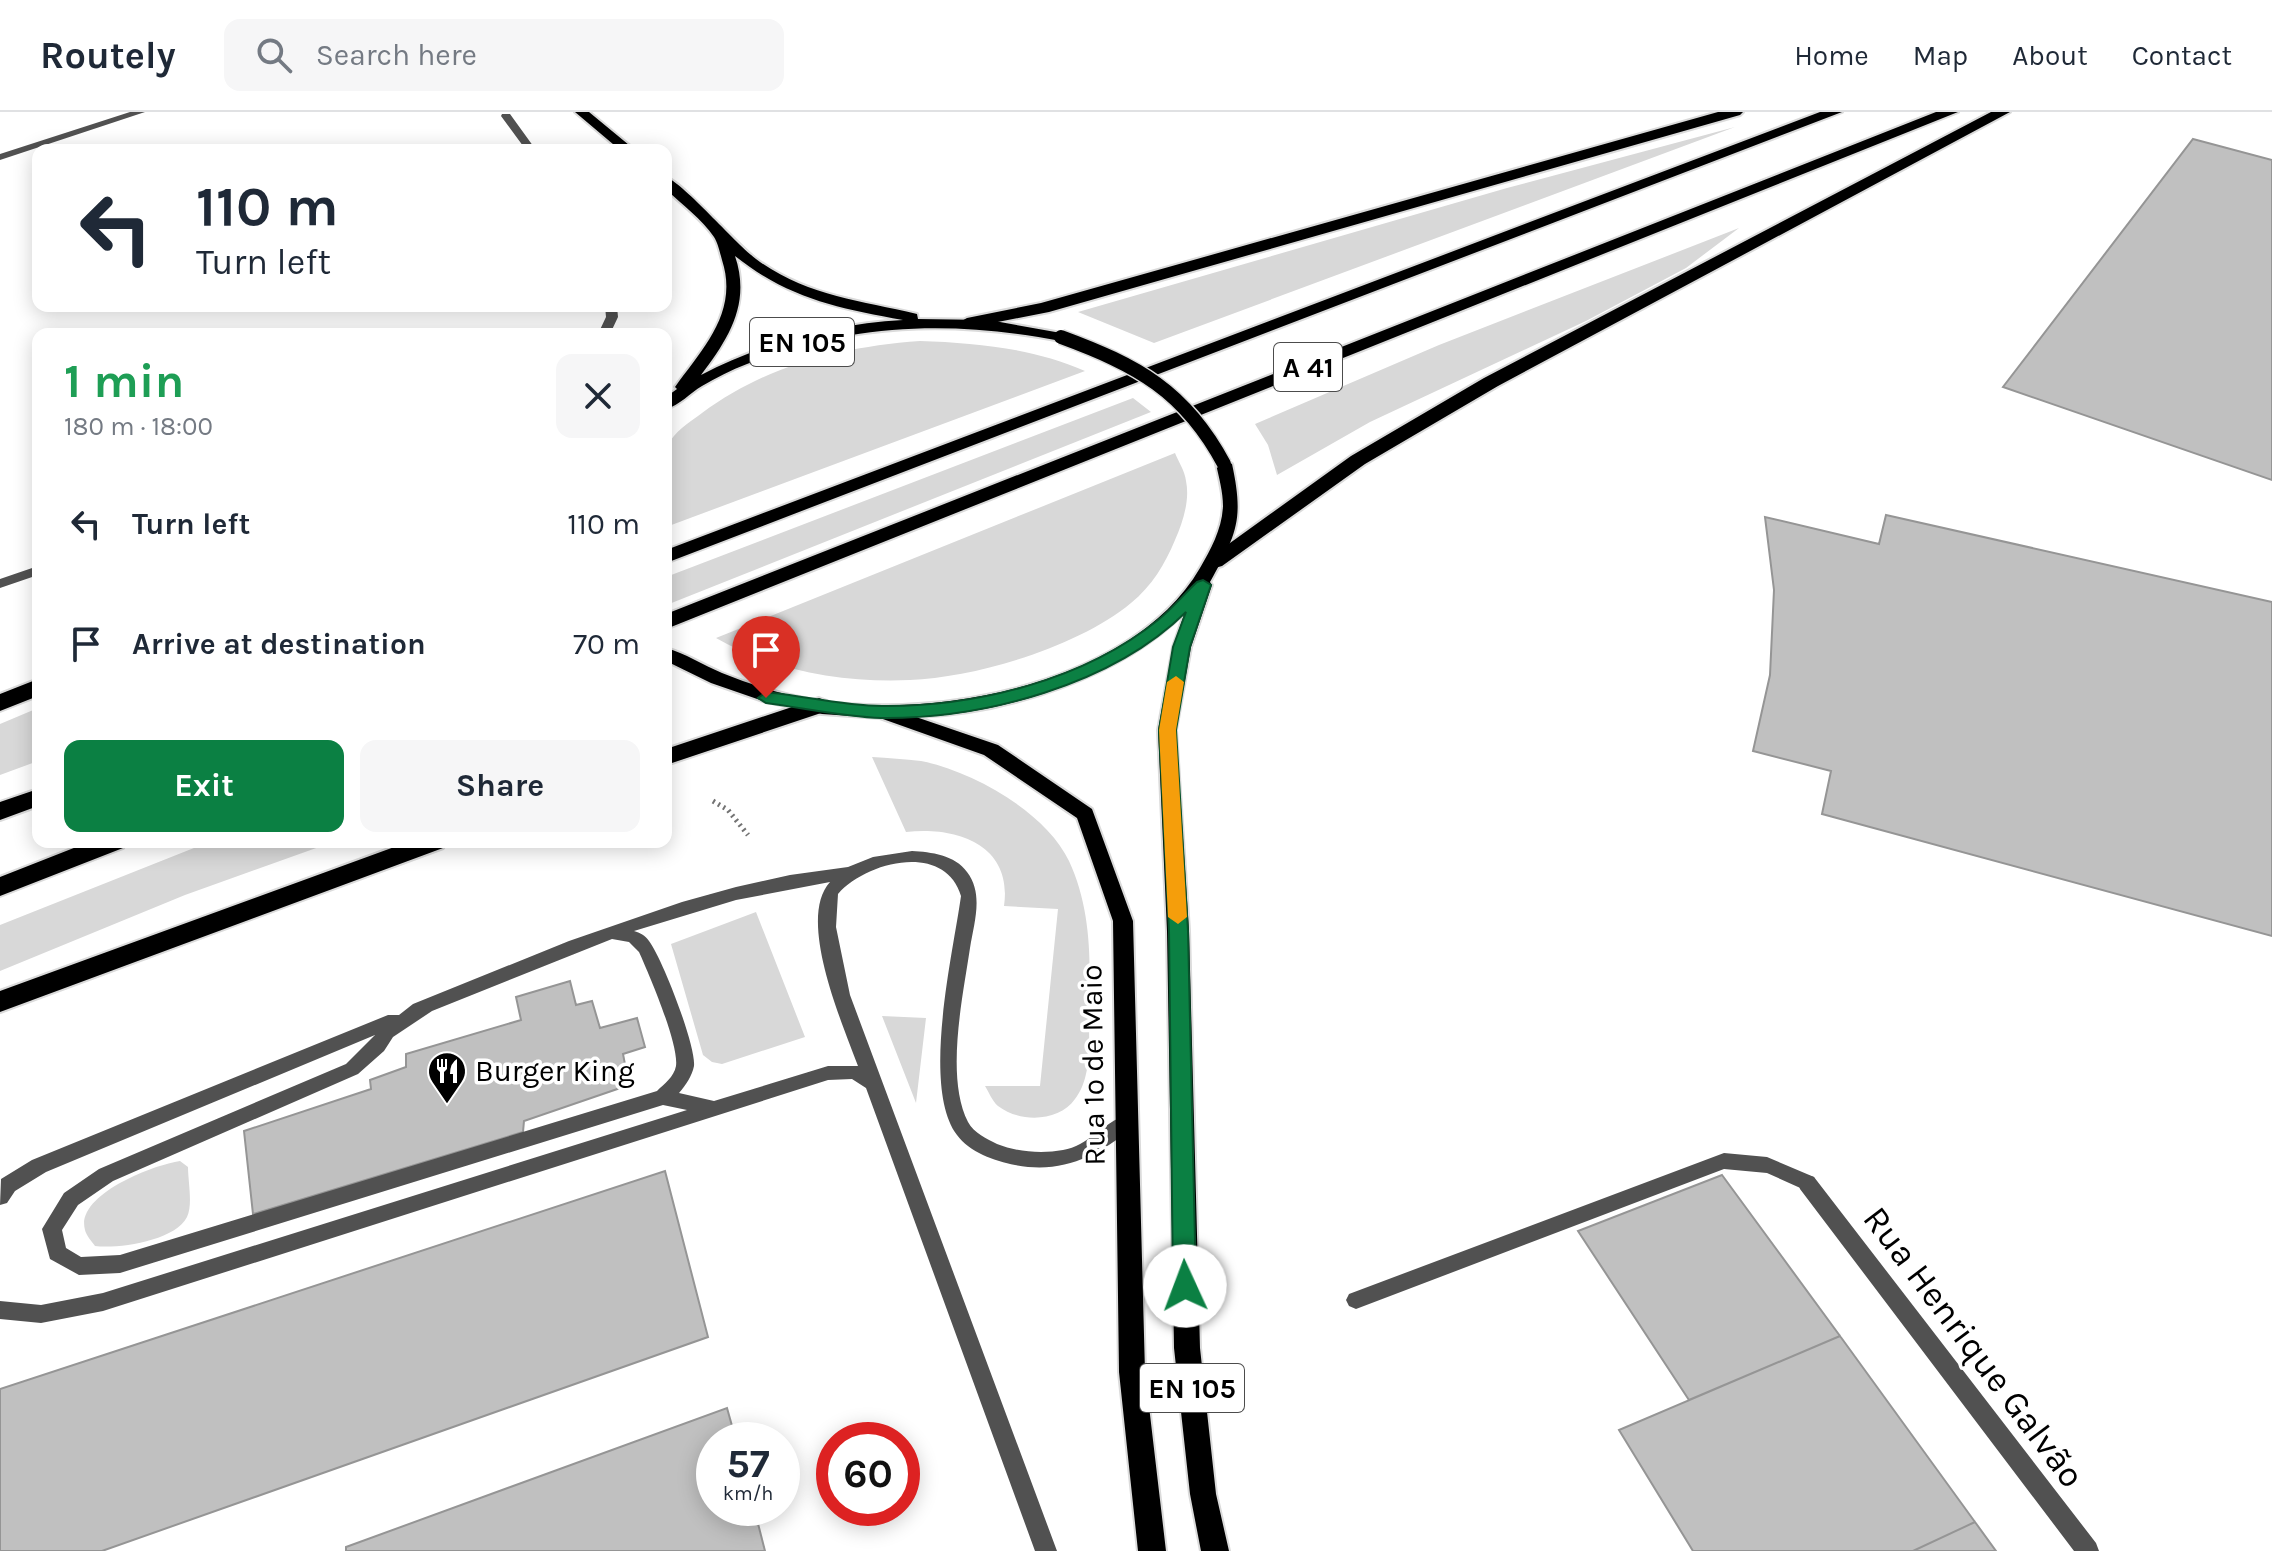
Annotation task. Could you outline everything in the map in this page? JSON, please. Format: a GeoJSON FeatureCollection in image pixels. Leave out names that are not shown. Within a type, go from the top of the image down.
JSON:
{"type":"FeatureCollection","features":[{"type":"Feature","properties":{"kind":"highway"},"geometry":{"type":"LineString","coordinates":[[967,323],[1043,308],[1735,112]]}},
{"type":"Feature","properties":{"kind":"highway","name":"A 41"},"geometry":{"type":"LineString","coordinates":[[672,555],[1834,112]]}},
{"type":"Feature","properties":{"kind":"highway","name":"A 41"},"geometry":{"type":"LineString","coordinates":[[672,620],[1950,112]]}},
{"type":"Feature","properties":{"kind":"highway"},"geometry":{"type":"LineString","coordinates":[[1215,561],[1358,460],[1491,382],[2002,112]]}},
{"type":"Feature","properties":{"kind":"highway"},"geometry":{"type":"LineString","coordinates":[[0,703],[32,690]]}},
{"type":"Feature","properties":{"kind":"highway"},"geometry":{"type":"LineString","coordinates":[[672,755],[819,706]]}},
{"type":"Feature","properties":{"kind":"highway"},"geometry":{"type":"LineString","coordinates":[[0,811],[32,799]]}},
{"type":"Feature","properties":{"kind":"highway"},"geometry":{"type":"LineString","coordinates":[[0,887],[99,848]]}},
{"type":"Feature","properties":{"kind":"highway"},"geometry":{"type":"LineString","coordinates":[[0,1002],[418,848]]}},
{"type":"Feature","properties":{"kind":"main road"},"geometry":{"type":"LineString","coordinates":[[581,112],[621,144]]}},
{"type":"Feature","properties":{"kind":"main road","name":"EN 105"},"geometry":{"type":"LineString","coordinates":[[672,187],[721,237],[788,286],[868,309],[939,322]]}},
{"type":"Feature","properties":{"kind":"main road","name":"EN 105"},"geometry":{"type":"LineString","coordinates":[[672,399],[712,350],[729,320],[734,276],[721,237]]}},
{"type":"Feature","properties":{"kind":"main road","name":"EN 105"},"geometry":{"type":"LineString","coordinates":[[672,399],[726,368],[777,348],[846,332],[939,322],[967,323],[1061,337],[1114,356],[1173,393],[1209,431],[1224,464],[1231,501],[1227,531],[1203,585],[1182,647],[1167,730],[1178,931],[1187,1348],[1203,1494],[1215,1551]]}},
{"type":"Feature","properties":{"kind":"main road","name":"EN 105"},"geometry":{"type":"LineString","coordinates":[[672,657],[717,681],[766,698],[819,706],[881,712],[985,703],[1069,679],[1127,649],[1164,624],[1203,585]]}},
{"type":"Feature","properties":{"kind":"main road","name":"Rua 1º de Maio"},"geometry":{"type":"LineString","coordinates":[[881,712],[991,750],[1085,814],[1123,921],[1132,1372],[1145,1512],[1152,1551]]}},
{"type":"Feature","properties":{"kind":"street"},"geometry":{"type":"LineString","coordinates":[[40,144],[140,112]]}},
{"type":"Feature","properties":{"kind":"street"},"geometry":{"type":"LineString","coordinates":[[506,116],[527,144]]}},
{"type":"Feature","properties":{"kind":"street"},"geometry":{"type":"LineString","coordinates":[[0,157],[32,147]]}},
{"type":"Feature","properties":{"kind":"street"},"geometry":{"type":"LineString","coordinates":[[0,584],[32,572]]}},
{"type":"Feature","properties":{"kind":"street"},"geometry":{"type":"LineString","coordinates":[[0,1197],[8,1185],[39,1166],[612,932],[668,912],[816,876],[846,873],[891,858],[933,857],[959,873],[969,896],[949,1056],[951,1096],[962,1130],[980,1144],[1009,1157],[1049,1162],[1091,1151],[1126,1123]]}},
{"type":"Feature","properties":{"kind":"street"},"geometry":{"type":"LineString","coordinates":[[846,873],[830,893],[826,919],[841,995],[1046,1551]]}},
{"type":"Feature","properties":{"kind":"street"},"geometry":{"type":"LineString","coordinates":[[612,932],[628,935],[643,943],[655,966],[685,1060],[692,1091],[689,1103],[681,1115],[666,1123]]}},
{"type":"Feature","properties":{"kind":"street"},"geometry":{"type":"LineString","coordinates":[[426,1006],[387,1032],[378,1046],[352,1069],[106,1175],[71,1199],[52,1229],[57,1253],[79,1266],[120,1264],[663,1097],[680,1081],[685,1060]]}},
{"type":"Feature","properties":{"kind":"street"},"geometry":{"type":"LineString","coordinates":[[0,1310],[20,1315],[56,1314],[164,1284],[828,1073],[848,1071],[863,1074],[873,1083]]}},
{"type":"Feature","properties":{"kind":"street"},"geometry":{"type":"LineString","coordinates":[[663,1097],[714,1109]]}},
{"type":"Feature","properties":{"kind":"street","name":"Rua Henrique Galvão"},"geometry":{"type":"LineString","coordinates":[[1356,1300],[1724,1161],[1749,1160],[1771,1165],[1807,1183],[2088,1551]]}},
{"type":"Feature","properties":{"kind":"path"},"geometry":{"type":"LineString","coordinates":[[713,801],[728,810],[748,835]]}},
{"type":"Feature","properties":{"kind":"shaded area"},"geometry":{"type":"Polygon","coordinates":[[[1735,127],[1154,343],[1078,312],[1507,188],[1735,127]]]}},
{"type":"Feature","properties":{"kind":"shaded area"},"geometry":{"type":"Polygon","coordinates":[[[1739,228],[1686,268],[1586,321],[1370,422],[1277,475],[1268,445],[1255,424],[1439,345],[1739,228]]]}},
{"type":"Feature","properties":{"kind":"shaded area"},"geometry":{"type":"Polygon","coordinates":[[[920,341],[1004,348],[1045,357],[1085,371],[672,525],[672,440],[692,420],[727,396],[778,371],[833,354],[920,341]]]}},
{"type":"Feature","properties":{"kind":"shaded area"},"geometry":{"type":"Polygon","coordinates":[[[1133,398],[1151,412],[672,603],[672,575],[1133,398]]]}},
{"type":"Feature","properties":{"kind":"shaded area"},"geometry":{"type":"Polygon","coordinates":[[[1175,453],[1185,477],[1186,503],[1178,533],[1162,566],[1152,582],[1131,603],[1109,619],[1055,646],[965,673],[937,678],[885,680],[835,677],[785,667],[716,638],[1175,453]]]}},
{"type":"Feature","properties":{"kind":"shaded area"},"geometry":{"type":"Polygon","coordinates":[[[32,711],[32,763],[0,775],[0,724],[32,711]]]}},
{"type":"Feature","properties":{"kind":"shaded area"},"geometry":{"type":"Polygon","coordinates":[[[872,757],[921,761],[984,784],[1026,810],[1058,843],[1069,861],[1081,896],[1088,931],[1089,1054],[1081,1089],[1068,1107],[1059,1112],[1039,1118],[1007,1112],[992,1099],[985,1086],[1040,1086],[1058,909],[1004,906],[1000,868],[978,844],[944,832],[906,832],[872,757]]]}},
{"type":"Feature","properties":{"kind":"shaded area"},"geometry":{"type":"Polygon","coordinates":[[[194,848],[316,848],[185,895],[0,971],[0,925],[194,848]]]}},
{"type":"Feature","properties":{"kind":"shaded area"},"geometry":{"type":"Polygon","coordinates":[[[756,912],[805,1037],[722,1064],[712,1062],[703,1055],[671,944],[756,912]]]}},
{"type":"Feature","properties":{"kind":"shaded area"},"geometry":{"type":"Polygon","coordinates":[[[882,1016],[926,1018],[916,1103],[882,1016]]]}},
{"type":"Feature","properties":{"kind":"shaded area"},"geometry":{"type":"Polygon","coordinates":[[[180,1161],[188,1167],[190,1200],[189,1212],[181,1225],[145,1242],[95,1246],[85,1230],[85,1217],[92,1205],[135,1175],[180,1161]]]}},
{"type":"Feature","properties":{"kind":"building"},"geometry":{"type":"Polygon","coordinates":[[[2193,139],[2272,160],[2272,480],[2003,387],[2193,139]]]}},
{"type":"Feature","properties":{"kind":"building"},"geometry":{"type":"Polygon","coordinates":[[[1886,515],[2272,602],[2272,936],[1822,814],[1831,771],[1753,751],[1770,675],[1774,590],[1765,517],[1879,544],[1886,515]]]}},
{"type":"Feature","properties":{"kind":"building","name":"Burger King"},"geometry":{"type":"Polygon","coordinates":[[[570,981],[576,1005],[592,1001],[600,1028],[637,1018],[645,1047],[623,1054],[629,1085],[524,1121],[523,1132],[253,1214],[244,1131],[371,1089],[370,1080],[406,1067],[406,1054],[521,1020],[516,997],[570,981]]]}},
{"type":"Feature","properties":{"kind":"building"},"geometry":{"type":"Polygon","coordinates":[[[665,1171],[708,1337],[102,1551],[0,1551],[0,1389],[665,1171]]]}},
{"type":"Feature","properties":{"kind":"building"},"geometry":{"type":"Polygon","coordinates":[[[1722,1175],[1840,1336],[1689,1400],[1578,1231],[1722,1175]]]}},
{"type":"Feature","properties":{"kind":"building"},"geometry":{"type":"Polygon","coordinates":[[[1840,1336],[1975,1522],[1913,1551],[1693,1551],[1619,1430],[1840,1336]]]}},
{"type":"Feature","properties":{"kind":"building"},"geometry":{"type":"Polygon","coordinates":[[[727,1408],[731,1422],[696,1422],[696,1526],[759,1526],[765,1551],[346,1551],[346,1547],[727,1408]]]}},
{"type":"Feature","properties":{"kind":"building"},"geometry":{"type":"Polygon","coordinates":[[[1975,1522],[1996,1551],[1913,1551],[1975,1522]]]}},
{"type":"Feature","properties":{"kind":"slow traffic"},"geometry":{"type":"LineString","coordinates":[[1176,682],[1167,730],[1178,917]]}},
{"type":"Feature","properties":{"kind":"place","name":"Burger King"},"geometry":{"type":"Point","coordinates":[447,1105]}},
{"type":"Feature","properties":{"kind":"route"},"geometry":{"type":"LineString","coordinates":[[766,698],[881,712],[985,703],[1069,679],[1127,649],[1164,624],[1203,585],[1182,647],[1167,730],[1178,931],[1185,1286]]}}]}
